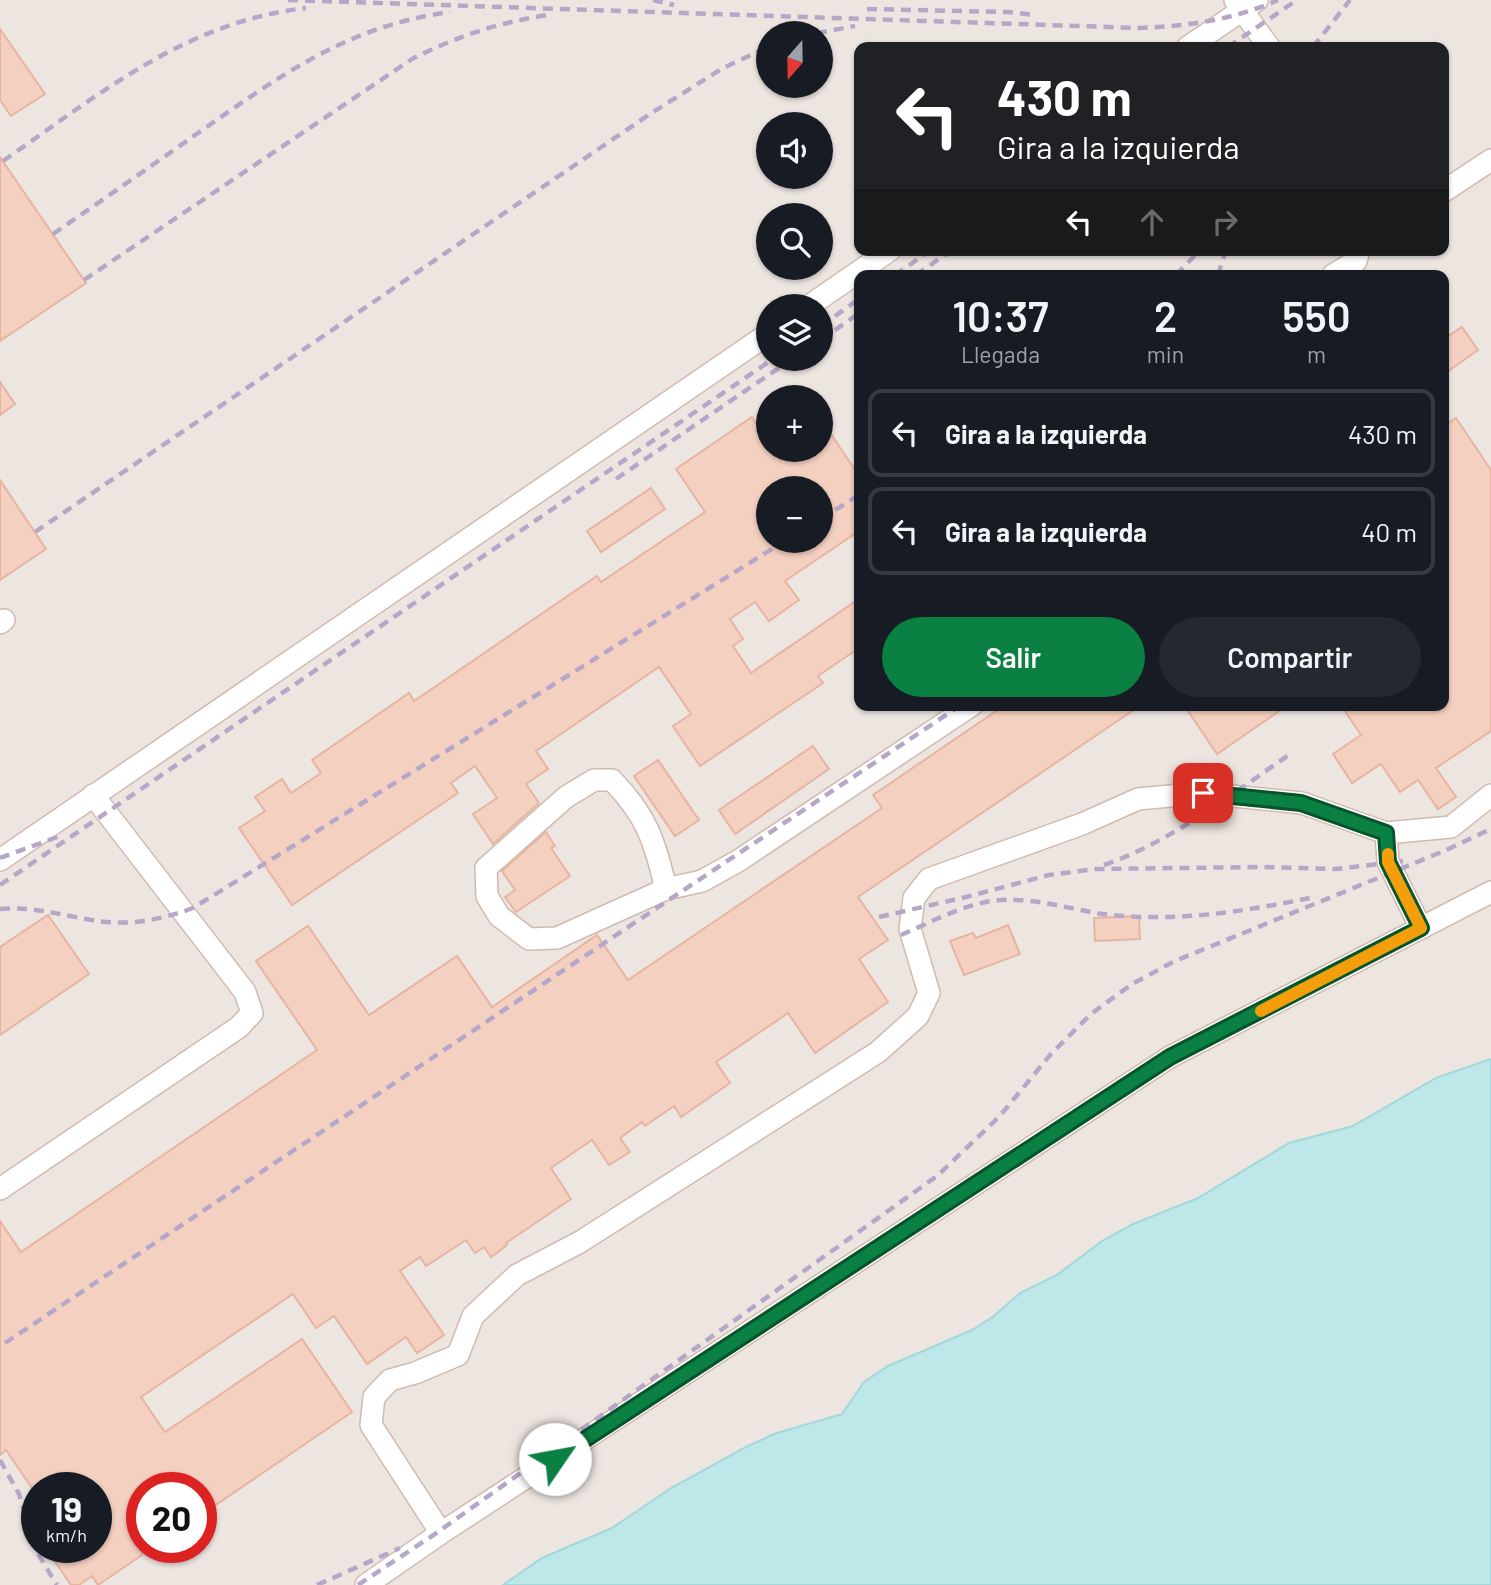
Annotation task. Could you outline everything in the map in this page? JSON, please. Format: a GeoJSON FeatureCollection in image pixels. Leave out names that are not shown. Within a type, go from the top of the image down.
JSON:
{"type":"FeatureCollection","features":[{"type":"Feature","properties":{"kind":"lane"},"geometry":{"type":"LineString","coordinates":[[1194,42],[1245,3],[1266,42]]}},
{"type":"Feature","properties":{"kind":"lane"},"geometry":{"type":"LineString","coordinates":[[1449,188],[1491,160]]}},
{"type":"Feature","properties":{"kind":"lane"},"geometry":{"type":"LineString","coordinates":[[861,270],[882,256]]}},
{"type":"Feature","properties":{"kind":"lane"},"geometry":{"type":"LineString","coordinates":[[826,294],[854,275]]}},
{"type":"Feature","properties":{"kind":"lane"},"geometry":{"type":"LineString","coordinates":[[0,860],[756,342]]}},
{"type":"Feature","properties":{"kind":"lane"},"geometry":{"type":"LineString","coordinates":[[666,889],[656,844],[632,801],[612,780],[594,780],[566,797],[486,868],[487,897],[499,916],[529,939],[557,938],[666,889],[702,881],[738,861],[963,711]]}},
{"type":"Feature","properties":{"kind":"lane"},"geometry":{"type":"LineString","coordinates":[[442,1533],[371,1425],[374,1397],[390,1380],[458,1355],[473,1316],[517,1275],[580,1242],[878,1052],[918,1016],[929,993],[911,929],[914,898],[929,879],[1082,824],[1138,799],[1203,793],[1301,803],[1386,833],[1451,827],[1491,795]]}},
{"type":"Feature","properties":{"kind":"lane"},"geometry":{"type":"LineString","coordinates":[[0,1189],[239,1027],[252,1013],[246,992],[93,795]]}},
{"type":"Feature","properties":{"kind":"lane"},"geometry":{"type":"LineString","coordinates":[[1386,833],[1388,862],[1421,928]]}},
{"type":"Feature","properties":{"kind":"lane"},"geometry":{"type":"LineString","coordinates":[[366,1585],[1170,1057],[1491,892]]}},
{"type":"Feature","properties":{"kind":"shaded area"},"geometry":{"type":"Polygon","coordinates":[[[0,0],[1491,0],[1491,1059],[1353,1126],[1289,1143],[1198,1198],[1133,1224],[1102,1241],[1057,1275],[1020,1293],[994,1316],[972,1330],[946,1341],[855,1393],[842,1414],[774,1434],[744,1448],[671,1488],[612,1528],[542,1558],[503,1585],[0,1585],[0,0]]]}},
{"type":"Feature","properties":{"kind":"water"},"geometry":{"type":"Polygon","coordinates":[[[1491,1059],[1491,1585],[503,1585],[542,1558],[612,1528],[671,1488],[744,1448],[774,1434],[842,1414],[864,1382],[888,1366],[972,1330],[994,1316],[1020,1293],[1057,1275],[1102,1241],[1133,1224],[1198,1198],[1289,1143],[1353,1126],[1436,1078],[1491,1059]]]}},
{"type":"Feature","properties":{"kind":"building"},"geometry":{"type":"Polygon","coordinates":[[[0,29],[45,94],[11,116],[0,100],[0,29]]]}},
{"type":"Feature","properties":{"kind":"building"},"geometry":{"type":"Polygon","coordinates":[[[0,157],[86,283],[0,341],[0,157]]]}},
{"type":"Feature","properties":{"kind":"building"},"geometry":{"type":"Polygon","coordinates":[[[1462,327],[1478,350],[1449,370],[1449,336],[1462,327]]]}},
{"type":"Feature","properties":{"kind":"building"},"geometry":{"type":"Polygon","coordinates":[[[0,382],[15,404],[0,415],[0,382]]]}},
{"type":"Feature","properties":{"kind":"building"},"geometry":{"type":"Polygon","coordinates":[[[752,417],[756,423],[756,462],[833,462],[833,437],[854,468],[854,534],[833,549],[833,476],[756,476],[756,553],[826,553],[785,581],[799,600],[769,621],[755,602],[730,619],[743,639],[733,646],[751,673],[854,602],[854,651],[818,676],[823,683],[700,766],[673,726],[691,714],[659,667],[536,751],[548,769],[526,784],[539,803],[493,844],[473,814],[497,798],[475,766],[451,783],[458,793],[292,905],[239,828],[265,811],[255,797],[282,779],[291,793],[321,773],[312,760],[409,693],[414,701],[597,576],[601,582],[705,512],[676,469],[752,417]]]}},
{"type":"Feature","properties":{"kind":"building"},"geometry":{"type":"Polygon","coordinates":[[[1456,418],[1491,470],[1491,731],[1436,768],[1456,797],[1438,809],[1418,780],[1400,792],[1381,764],[1352,783],[1333,754],[1361,735],[1345,711],[1449,711],[1449,423],[1456,418]]]}},
{"type":"Feature","properties":{"kind":"building"},"geometry":{"type":"Polygon","coordinates":[[[0,480],[46,549],[0,580],[0,480]]]}},
{"type":"Feature","properties":{"kind":"building"},"geometry":{"type":"Polygon","coordinates":[[[651,488],[665,509],[601,552],[587,531],[651,488]]]}},
{"type":"Feature","properties":{"kind":"building"},"geometry":{"type":"Polygon","coordinates":[[[996,711],[1132,711],[858,897],[888,940],[859,959],[888,1002],[815,1053],[788,1013],[716,1062],[730,1083],[681,1117],[674,1106],[645,1126],[642,1122],[620,1138],[630,1152],[609,1165],[592,1140],[551,1168],[571,1199],[506,1243],[507,1245],[491,1257],[484,1247],[475,1253],[466,1240],[426,1266],[420,1257],[400,1271],[444,1335],[417,1353],[406,1337],[367,1364],[334,1316],[316,1328],[293,1294],[141,1397],[165,1432],[302,1339],[352,1412],[217,1504],[217,1472],[126,1472],[126,1563],[130,1563],[98,1585],[92,1576],[79,1585],[71,1585],[56,1563],[112,1563],[112,1472],[21,1472],[6,1450],[0,1455],[0,1221],[21,1252],[317,1050],[256,961],[308,926],[369,1015],[457,956],[492,1007],[597,935],[628,980],[882,808],[873,795],[996,711]]]}},
{"type":"Feature","properties":{"kind":"building"},"geometry":{"type":"Polygon","coordinates":[[[1188,711],[1279,711],[1217,754],[1188,711]]]}},
{"type":"Feature","properties":{"kind":"building"},"geometry":{"type":"Polygon","coordinates":[[[813,746],[829,769],[735,834],[719,810],[813,746]]]}},
{"type":"Feature","properties":{"kind":"building"},"geometry":{"type":"Polygon","coordinates":[[[658,760],[699,820],[675,836],[634,776],[658,760]]]}},
{"type":"Feature","properties":{"kind":"building"},"geometry":{"type":"Polygon","coordinates":[[[546,832],[555,846],[551,848],[570,876],[516,912],[505,897],[515,890],[502,871],[546,832]]]}},
{"type":"Feature","properties":{"kind":"building"},"geometry":{"type":"Polygon","coordinates":[[[48,915],[89,974],[0,1035],[0,947],[48,915]]]}},
{"type":"Feature","properties":{"kind":"building"},"geometry":{"type":"Polygon","coordinates":[[[1139,916],[1140,939],[1095,941],[1094,918],[1139,916]]]}},
{"type":"Feature","properties":{"kind":"building"},"geometry":{"type":"Polygon","coordinates":[[[1008,925],[1020,954],[964,975],[950,941],[973,933],[976,938],[1008,925]]]}},
{"type":"Feature","properties":{"kind":"railway"},"geometry":{"type":"LineString","coordinates":[[288,0],[1139,28],[1210,21],[1244,13],[1278,0]]}},
{"type":"Feature","properties":{"kind":"railway"},"geometry":{"type":"LineString","coordinates":[[653,0],[674,5]]}},
{"type":"Feature","properties":{"kind":"railway"},"geometry":{"type":"LineString","coordinates":[[1235,42],[1297,0]]}},
{"type":"Feature","properties":{"kind":"railway"},"geometry":{"type":"LineString","coordinates":[[1317,42],[1350,0]]}},
{"type":"Feature","properties":{"kind":"railway"},"geometry":{"type":"LineString","coordinates":[[3,161],[110,87],[183,45],[221,28],[262,16],[306,8]]}},
{"type":"Feature","properties":{"kind":"railway"},"geometry":{"type":"LineString","coordinates":[[867,9],[1035,15]]}},
{"type":"Feature","properties":{"kind":"railway"},"geometry":{"type":"LineString","coordinates":[[53,234],[257,92],[316,56],[379,29],[450,12]]}},
{"type":"Feature","properties":{"kind":"railway"},"geometry":{"type":"LineString","coordinates":[[84,280],[412,59],[478,31],[548,15]]}},
{"type":"Feature","properties":{"kind":"railway"},"geometry":{"type":"LineString","coordinates":[[833,30],[855,26]]}},
{"type":"Feature","properties":{"kind":"railway"},"geometry":{"type":"LineString","coordinates":[[35,532],[650,114],[723,68],[756,53]]}},
{"type":"Feature","properties":{"kind":"railway"},"geometry":{"type":"LineString","coordinates":[[902,270],[922,256]]}},
{"type":"Feature","properties":{"kind":"railway"},"geometry":{"type":"LineString","coordinates":[[923,270],[943,256]]}},
{"type":"Feature","properties":{"kind":"railway"},"geometry":{"type":"LineString","coordinates":[[1181,270],[1194,256]]}},
{"type":"Feature","properties":{"kind":"railway"},"geometry":{"type":"LineString","coordinates":[[1220,270],[1224,256]]}},
{"type":"Feature","properties":{"kind":"railway"},"geometry":{"type":"LineString","coordinates":[[833,317],[854,303]]}},
{"type":"Feature","properties":{"kind":"railway"},"geometry":{"type":"LineString","coordinates":[[833,331],[854,317]]}},
{"type":"Feature","properties":{"kind":"railway"},"geometry":{"type":"LineString","coordinates":[[0,885],[756,371]]}},
{"type":"Feature","properties":{"kind":"railway"},"geometry":{"type":"LineString","coordinates":[[616,479],[774,371]]}},
{"type":"Feature","properties":{"kind":"railway"},"geometry":{"type":"LineString","coordinates":[[833,511],[854,498]]}},
{"type":"Feature","properties":{"kind":"railway"},"geometry":{"type":"LineString","coordinates":[[0,909],[33,910],[100,921],[127,922],[154,919],[193,908],[766,553]]}},
{"type":"Feature","properties":{"kind":"railway"},"geometry":{"type":"LineString","coordinates":[[5,1343],[952,711]]}},
{"type":"Feature","properties":{"kind":"railway"},"geometry":{"type":"LineString","coordinates":[[1104,865],[1178,830],[1293,752]]}},
{"type":"Feature","properties":{"kind":"railway"},"geometry":{"type":"LineString","coordinates":[[358,1585],[435,1534],[937,1176],[999,1117],[1051,1054],[1091,1014],[1132,984],[1175,961],[1444,851],[1491,829]]}},
{"type":"Feature","properties":{"kind":"railway"},"geometry":{"type":"LineString","coordinates":[[0,858],[60,836]]}},
{"type":"Feature","properties":{"kind":"railway"},"geometry":{"type":"LineString","coordinates":[[879,917],[1049,875],[1095,869],[1336,869],[1403,861]]}},
{"type":"Feature","properties":{"kind":"railway"},"geometry":{"type":"LineString","coordinates":[[901,935],[956,911],[991,901],[1033,901],[1102,914],[1171,917],[1233,912],[1315,897]]}},
{"type":"Feature","properties":{"kind":"railway"},"geometry":{"type":"LineString","coordinates":[[0,1460],[19,1494],[38,1554],[57,1585]]}},
{"type":"Feature","properties":{"kind":"railway"},"geometry":{"type":"LineString","coordinates":[[317,1585],[400,1548]]}},
{"type":"Feature","properties":{"kind":"slow traffic"},"geometry":{"type":"LineString","coordinates":[[1261,1011],[1421,928],[1388,862],[1388,854]]}},
{"type":"Feature","properties":{"kind":"route"},"geometry":{"type":"LineString","coordinates":[[555,1459],[1170,1057],[1421,928],[1388,862],[1386,833],[1301,803],[1203,793]]}}]}
